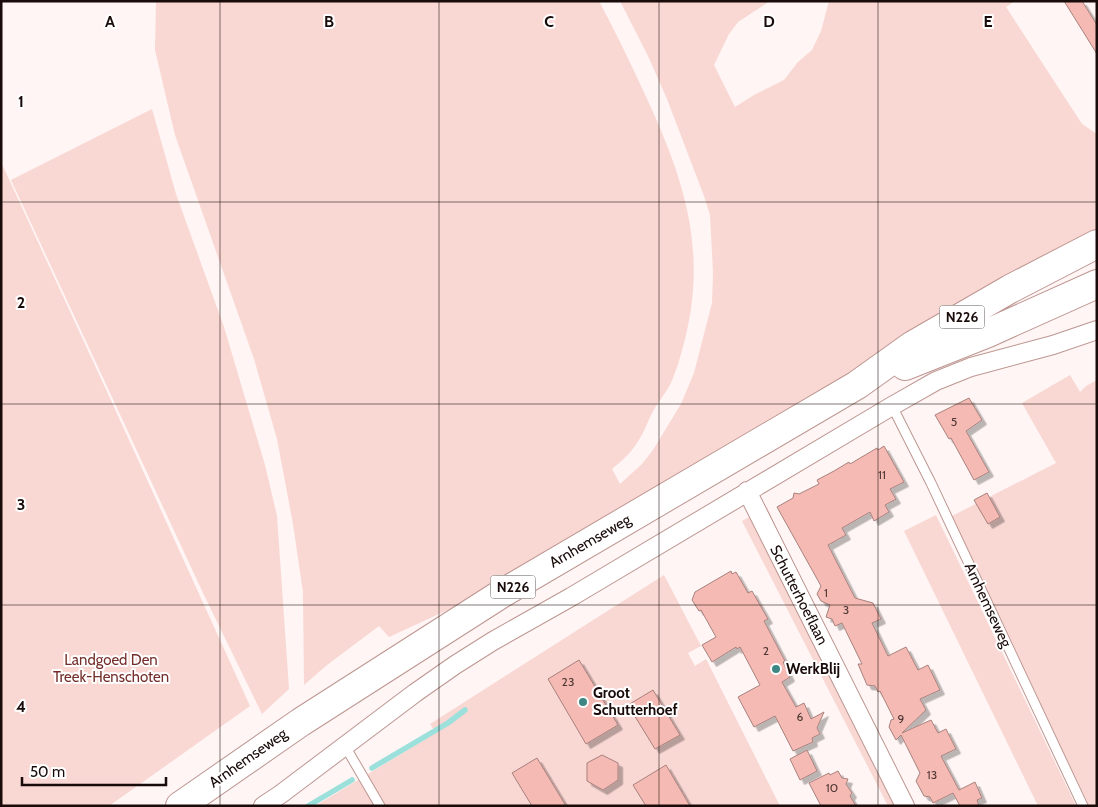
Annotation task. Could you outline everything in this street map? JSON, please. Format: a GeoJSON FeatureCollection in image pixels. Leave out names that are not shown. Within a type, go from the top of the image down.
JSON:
{"type":"FeatureCollection","features":[{"type":"Feature","properties":{"kind":"main road","name":"Arnhemseweg"},"geometry":{"type":"LineString","coordinates":[[180,806],[301,722],[500,594],[857,384],[913,345],[1010,289],[1097,244]]}},
{"type":"Feature","properties":{"kind":"main road","name":"Arnhemseweg"},"geometry":{"type":"LineString","coordinates":[[857,384],[988,333],[1097,284]]}},
{"type":"Feature","properties":{"kind":"street"},"geometry":{"type":"LineString","coordinates":[[263,806],[454,665],[892,406],[936,381],[971,367],[1053,345],[1097,330]]}},
{"type":"Feature","properties":{"kind":"street","name":"Schutterhoeflaan"},"geometry":{"type":"LineString","coordinates":[[748,491],[905,806]]}},
{"type":"Feature","properties":{"kind":"lane","name":"Arnhemseweg"},"geometry":{"type":"LineString","coordinates":[[892,406],[935,492],[1083,806]]}},
{"type":"Feature","properties":{"kind":"lane"},"geometry":{"type":"LineString","coordinates":[[345,746],[380,806]]}},
{"type":"Feature","properties":{"kind":"green space"},"geometry":{"type":"Polygon","coordinates":[[[156,1],[599,1],[626,54],[668,147],[686,207],[692,237],[694,269],[692,301],[686,335],[677,367],[670,385],[653,411],[637,443],[612,469],[620,484],[642,464],[653,450],[681,404],[694,373],[712,303],[713,272],[710,215],[704,196],[667,99],[620,1],[770,1],[738,22],[729,34],[714,65],[735,107],[784,80],[798,62],[812,50],[821,31],[829,1],[1015,1],[1006,7],[1082,124],[1097,134],[1097,233],[478,596],[389,637],[379,626],[304,685],[303,592],[293,524],[277,439],[254,359],[175,135],[155,50],[156,1]]]}},
{"type":"Feature","properties":{"kind":"green space"},"geometry":{"type":"Polygon","coordinates":[[[152,109],[176,194],[224,327],[265,465],[277,516],[289,689],[262,714],[204,595],[11,180],[152,109]]]}},
{"type":"Feature","properties":{"kind":"green space","name":"Landgoed Den Treek-Henschoten"},"geometry":{"type":"Polygon","coordinates":[[[1,162],[250,706],[109,806],[1,806],[1,162]]]}},
{"type":"Feature","properties":{"kind":"green space"},"geometry":{"type":"Polygon","coordinates":[[[1070,375],[1080,392],[1097,380],[1097,806],[1089,806],[952,516],[1056,463],[1022,403],[1070,375]]]}},
{"type":"Feature","properties":{"kind":"green space"},"geometry":{"type":"Polygon","coordinates":[[[767,507],[786,549],[915,806],[888,806],[742,521],[767,507]]]}},
{"type":"Feature","properties":{"kind":"green space"},"geometry":{"type":"Polygon","coordinates":[[[936,515],[1076,806],[1038,806],[904,531],[936,515]]]}},
{"type":"Feature","properties":{"kind":"green space"},"geometry":{"type":"Polygon","coordinates":[[[664,575],[701,646],[688,653],[695,666],[706,659],[780,806],[315,806],[436,733],[430,724],[664,575]]]}},
{"type":"Feature","properties":{"kind":"building"},"geometry":{"type":"Polygon","coordinates":[[[1064,1],[1082,1],[1097,25],[1097,54],[1064,1]]]}},
{"type":"Feature","properties":{"kind":"building"},"geometry":{"type":"Polygon","coordinates":[[[969,398],[982,420],[966,431],[989,472],[974,480],[951,438],[949,439],[935,415],[969,398]]]}},
{"type":"Feature","properties":{"kind":"building"},"geometry":{"type":"Polygon","coordinates":[[[884,446],[904,482],[890,489],[896,499],[885,505],[889,512],[874,521],[870,512],[842,528],[846,535],[828,545],[855,598],[873,603],[881,619],[872,623],[888,656],[906,647],[918,670],[928,665],[940,690],[920,699],[926,710],[902,733],[931,720],[938,733],[946,729],[956,749],[941,756],[959,790],[975,782],[982,798],[977,800],[979,806],[960,806],[953,793],[933,803],[930,797],[924,796],[916,781],[920,773],[901,735],[896,740],[889,727],[891,720],[894,719],[880,691],[878,692],[875,686],[867,685],[858,664],[862,664],[842,623],[835,626],[832,619],[826,617],[830,605],[821,601],[817,594],[821,586],[777,507],[793,498],[794,493],[799,494],[819,484],[817,480],[849,462],[850,464],[877,448],[878,450],[884,446]]]}},
{"type":"Feature","properties":{"kind":"building"},"geometry":{"type":"Polygon","coordinates":[[[987,493],[1000,517],[988,524],[974,500],[987,493]]]}},
{"type":"Feature","properties":{"kind":"building"},"geometry":{"type":"Polygon","coordinates":[[[731,571],[732,574],[736,572],[748,593],[752,591],[768,619],[764,621],[785,661],[783,662],[790,677],[782,682],[796,707],[804,703],[811,719],[824,712],[817,728],[820,734],[812,738],[813,742],[793,751],[775,716],[754,727],[738,697],[760,685],[740,647],[737,649],[736,647],[712,662],[702,645],[716,637],[701,610],[699,611],[692,600],[695,592],[731,571]]]}},
{"type":"Feature","properties":{"kind":"building","name":"Groot Schutterhoef"},"geometry":{"type":"Polygon","coordinates":[[[579,660],[618,725],[586,744],[548,679],[579,660]]]}},
{"type":"Feature","properties":{"kind":"building"},"geometry":{"type":"Polygon","coordinates":[[[653,690],[680,735],[655,749],[628,705],[653,690]]]}},
{"type":"Feature","properties":{"kind":"building"},"geometry":{"type":"Polygon","coordinates":[[[807,750],[817,771],[800,780],[790,759],[807,750]]]}},
{"type":"Feature","properties":{"kind":"building"},"geometry":{"type":"Polygon","coordinates":[[[602,755],[618,763],[618,780],[603,790],[587,781],[587,763],[602,755]]]}},
{"type":"Feature","properties":{"kind":"building"},"geometry":{"type":"Polygon","coordinates":[[[537,758],[566,806],[532,806],[512,773],[537,758]]]}},
{"type":"Feature","properties":{"kind":"building"},"geometry":{"type":"Polygon","coordinates":[[[666,765],[690,806],[646,806],[633,785],[666,765]]]}},
{"type":"Feature","properties":{"kind":"building"},"geometry":{"type":"Polygon","coordinates":[[[838,771],[842,778],[848,779],[846,784],[852,793],[850,796],[856,806],[821,806],[809,783],[829,773],[830,775],[838,771]]]}},
{"type":"Feature","properties":{"kind":"waterway"},"geometry":{"type":"LineString","coordinates":[[372,768],[448,723],[465,710]]}},
{"type":"Feature","properties":{"kind":"waterway"},"geometry":{"type":"LineString","coordinates":[[308,806],[352,780]]}},
{"type":"Feature","properties":{"kind":"place","name":"WerkBlij"},"geometry":{"type":"Point","coordinates":[776,669]}},
{"type":"Feature","properties":{"kind":"place","name":"Groot Schutterhoef"},"geometry":{"type":"Point","coordinates":[583,702]}}]}
